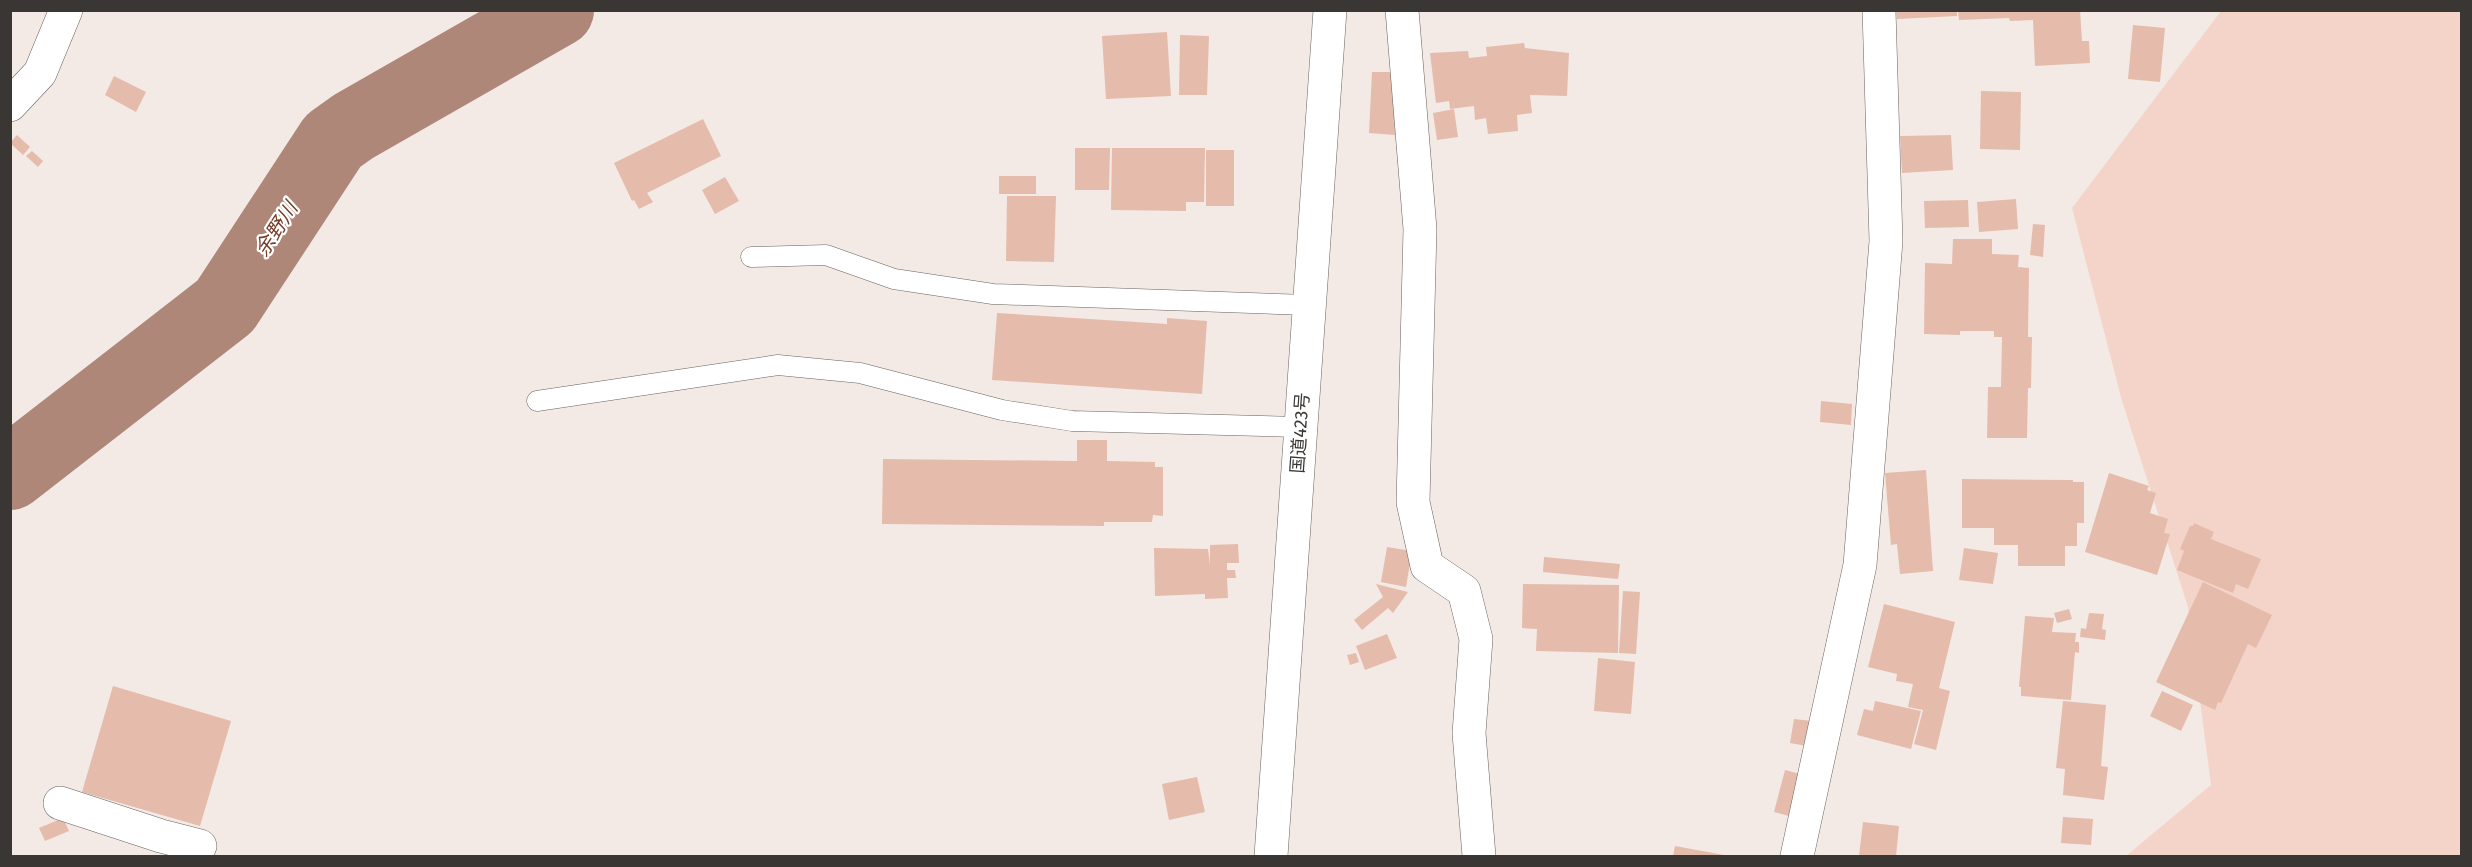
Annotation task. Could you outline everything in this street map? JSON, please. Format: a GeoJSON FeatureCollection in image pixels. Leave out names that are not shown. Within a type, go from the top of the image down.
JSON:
{"type":"FeatureCollection","features":[{"type":"Feature","properties":{"kind":"main road"},"geometry":{"type":"LineString","coordinates":[[10,105],[40,73],[66,10]]}},
{"type":"Feature","properties":{"kind":"main road","name":"国道423号"},"geometry":{"type":"LineString","coordinates":[[1271,856],[1330,10]]}},
{"type":"Feature","properties":{"kind":"main road"},"geometry":{"type":"LineString","coordinates":[[1402,10],[1420,230],[1413,502],[1427,566],[1464,591],[1476,639],[1469,733],[1479,856]]}},
{"type":"Feature","properties":{"kind":"main road"},"geometry":{"type":"LineString","coordinates":[[1797,856],[1860,565],[1886,241],[1879,10]]}},
{"type":"Feature","properties":{"kind":"main road"},"geometry":{"type":"LineString","coordinates":[[60,803],[178,846]]}},
{"type":"Feature","properties":{"kind":"lane"},"geometry":{"type":"LineString","coordinates":[[751,257],[826,255],[894,279],[993,294],[1308,305]]}},
{"type":"Feature","properties":{"kind":"lane"},"geometry":{"type":"LineString","coordinates":[[537,401],[778,365],[860,373],[1002,410],[1072,421],[1300,427]]}},
{"type":"Feature","properties":{"kind":"shaded area"},"geometry":{"type":"Polygon","coordinates":[[[2221,11],[2461,11],[2461,856],[2126,856],[2211,785],[2188,607],[2122,401],[2072,208],[2221,11]]]}},
{"type":"Feature","properties":{"kind":"building"},"geometry":{"type":"Polygon","coordinates":[[[1896,10],[1957,10],[1957,16],[1897,19],[1896,10]]]}},
{"type":"Feature","properties":{"kind":"building"},"geometry":{"type":"Polygon","coordinates":[[[1958,10],[2080,10],[2082,41],[2089,41],[2090,63],[2035,66],[2033,20],[2010,21],[2009,18],[1959,20],[1958,10]]]}},
{"type":"Feature","properties":{"kind":"building"},"geometry":{"type":"Polygon","coordinates":[[[2133,25],[2165,28],[2160,82],[2128,79],[2133,25]]]}},
{"type":"Feature","properties":{"kind":"building"},"geometry":{"type":"Polygon","coordinates":[[[1167,32],[1171,96],[1106,99],[1102,36],[1167,32]]]}},
{"type":"Feature","properties":{"kind":"building"},"geometry":{"type":"Polygon","coordinates":[[[1180,35],[1209,36],[1207,95],[1179,95],[1180,35]]]}},
{"type":"Feature","properties":{"kind":"building"},"geometry":{"type":"Polygon","coordinates":[[[1524,43],[1525,48],[1569,53],[1567,96],[1530,95],[1532,113],[1517,115],[1518,131],[1488,134],[1486,118],[1475,120],[1474,106],[1450,109],[1449,101],[1436,103],[1430,53],[1468,51],[1469,58],[1487,56],[1486,47],[1524,43]]]}},
{"type":"Feature","properties":{"kind":"building"},"geometry":{"type":"Polygon","coordinates":[[[1372,72],[1392,72],[1395,135],[1369,133],[1372,72]]]}},
{"type":"Feature","properties":{"kind":"building"},"geometry":{"type":"Polygon","coordinates":[[[114,76],[146,92],[136,112],[105,95],[114,76]]]}},
{"type":"Feature","properties":{"kind":"building"},"geometry":{"type":"Polygon","coordinates":[[[1981,91],[2021,92],[2020,150],[1980,149],[1981,91]]]}},
{"type":"Feature","properties":{"kind":"building"},"geometry":{"type":"Polygon","coordinates":[[[1454,109],[1458,137],[1437,140],[1433,113],[1454,109]]]}},
{"type":"Feature","properties":{"kind":"building"},"geometry":{"type":"Polygon","coordinates":[[[703,119],[721,156],[647,193],[653,202],[639,209],[634,200],[632,201],[614,163],[703,119]]]}},
{"type":"Feature","properties":{"kind":"building"},"geometry":{"type":"Polygon","coordinates":[[[17,135],[30,147],[23,155],[10,143],[17,135]]]}},
{"type":"Feature","properties":{"kind":"building"},"geometry":{"type":"Polygon","coordinates":[[[1951,135],[1953,170],[1902,173],[1900,136],[1951,135]]]}},
{"type":"Feature","properties":{"kind":"building"},"geometry":{"type":"Polygon","coordinates":[[[1075,148],[1110,148],[1109,190],[1075,190],[1075,148]]]}},
{"type":"Feature","properties":{"kind":"building"},"geometry":{"type":"Polygon","coordinates":[[[1112,148],[1205,148],[1204,202],[1186,202],[1186,211],[1111,210],[1112,148]]]}},
{"type":"Feature","properties":{"kind":"building"},"geometry":{"type":"Polygon","coordinates":[[[1206,150],[1234,150],[1234,206],[1206,206],[1206,150]]]}},
{"type":"Feature","properties":{"kind":"building"},"geometry":{"type":"Polygon","coordinates":[[[32,151],[43,161],[38,167],[26,156],[32,151]]]}},
{"type":"Feature","properties":{"kind":"building"},"geometry":{"type":"Polygon","coordinates":[[[999,176],[1036,176],[1036,194],[999,194],[999,176]]]}},
{"type":"Feature","properties":{"kind":"building"},"geometry":{"type":"Polygon","coordinates":[[[725,177],[739,201],[715,214],[702,190],[725,177]]]}},
{"type":"Feature","properties":{"kind":"building"},"geometry":{"type":"Polygon","coordinates":[[[1007,196],[1056,196],[1054,262],[1006,261],[1007,196]]]}},
{"type":"Feature","properties":{"kind":"building"},"geometry":{"type":"Polygon","coordinates":[[[2016,199],[2018,229],[1979,232],[1977,202],[2016,199]]]}},
{"type":"Feature","properties":{"kind":"building"},"geometry":{"type":"Polygon","coordinates":[[[1968,200],[1969,227],[1925,228],[1924,201],[1968,200]]]}},
{"type":"Feature","properties":{"kind":"building"},"geometry":{"type":"Polygon","coordinates":[[[2033,224],[2045,225],[2043,257],[2030,255],[2033,224]]]}},
{"type":"Feature","properties":{"kind":"building"},"geometry":{"type":"Polygon","coordinates":[[[1953,239],[1992,239],[1992,254],[2019,255],[2018,267],[2029,268],[2028,337],[2032,337],[2027,438],[1987,438],[1988,387],[2001,387],[2002,337],[1994,337],[1994,331],[1960,331],[1960,335],[1924,334],[1925,263],[1952,264],[1953,239]]]}},
{"type":"Feature","properties":{"kind":"building"},"geometry":{"type":"Polygon","coordinates":[[[997,313],[1167,324],[1167,318],[1207,321],[1202,394],[992,380],[997,313]]]}},
{"type":"Feature","properties":{"kind":"building"},"geometry":{"type":"Polygon","coordinates":[[[1821,401],[1852,404],[1851,425],[1820,422],[1821,401]]]}},
{"type":"Feature","properties":{"kind":"building"},"geometry":{"type":"Polygon","coordinates":[[[1077,440],[1107,440],[1107,461],[1155,462],[1155,467],[1163,467],[1163,516],[1153,515],[1152,522],[1104,522],[1104,526],[882,524],[883,459],[1077,461],[1077,440]]]}},
{"type":"Feature","properties":{"kind":"building"},"geometry":{"type":"Polygon","coordinates":[[[1926,470],[1933,571],[1900,574],[1897,544],[1891,545],[1885,473],[1926,470]]]}},
{"type":"Feature","properties":{"kind":"building"},"geometry":{"type":"Polygon","coordinates":[[[2109,473],[2149,486],[2147,490],[2156,493],[2150,513],[2168,519],[2164,533],[2170,534],[2157,575],[2085,552],[2109,473]]]}},
{"type":"Feature","properties":{"kind":"building"},"geometry":{"type":"Polygon","coordinates":[[[1962,479],[2084,482],[2084,523],[2077,523],[2077,546],[2065,546],[2065,566],[2018,566],[2018,545],[1994,545],[1994,528],[1962,528],[1962,479]]]}},
{"type":"Feature","properties":{"kind":"building"},"geometry":{"type":"Polygon","coordinates":[[[2194,523],[2214,532],[2211,539],[2261,559],[2248,589],[2236,584],[2233,593],[2177,570],[2184,551],[2180,549],[2190,526],[2194,523]]]}},
{"type":"Feature","properties":{"kind":"building"},"geometry":{"type":"Polygon","coordinates":[[[1238,544],[1239,563],[1227,563],[1227,570],[1235,570],[1236,578],[1227,578],[1228,598],[1205,599],[1205,594],[1155,596],[1154,548],[1208,549],[1210,565],[1210,545],[1238,544]]]}},
{"type":"Feature","properties":{"kind":"building"},"geometry":{"type":"Polygon","coordinates":[[[1387,547],[1412,551],[1406,587],[1381,582],[1387,547]]]}},
{"type":"Feature","properties":{"kind":"building"},"geometry":{"type":"Polygon","coordinates":[[[1964,548],[1998,553],[1993,584],[1959,580],[1964,548]]]}},
{"type":"Feature","properties":{"kind":"building"},"geometry":{"type":"Polygon","coordinates":[[[1544,557],[1620,564],[1618,579],[1543,572],[1544,557]]]}},
{"type":"Feature","properties":{"kind":"building"},"geometry":{"type":"Polygon","coordinates":[[[2203,582],[2272,615],[2256,648],[2248,644],[2221,703],[2218,702],[2215,710],[2156,682],[2203,582]]]}},
{"type":"Feature","properties":{"kind":"building"},"geometry":{"type":"Polygon","coordinates":[[[1376,584],[1408,592],[1393,613],[1388,608],[1362,630],[1354,620],[1383,597],[1376,584]]]}},
{"type":"Feature","properties":{"kind":"building"},"geometry":{"type":"Polygon","coordinates":[[[1523,584],[1619,585],[1618,653],[1536,651],[1537,629],[1522,628],[1523,584]]]}},
{"type":"Feature","properties":{"kind":"building"},"geometry":{"type":"Polygon","coordinates":[[[1623,591],[1640,592],[1636,654],[1619,653],[1623,591]]]}},
{"type":"Feature","properties":{"kind":"building"},"geometry":{"type":"Polygon","coordinates":[[[1884,604],[1955,622],[1939,688],[1950,691],[1936,750],[1914,744],[1923,710],[1908,707],[1913,684],[1896,681],[1897,674],[1868,667],[1884,604]]]}},
{"type":"Feature","properties":{"kind":"building"},"geometry":{"type":"Polygon","coordinates":[[[2069,609],[2072,619],[2057,623],[2054,613],[2069,609]]]}},
{"type":"Feature","properties":{"kind":"building"},"geometry":{"type":"Polygon","coordinates":[[[2089,613],[2104,614],[2102,629],[2106,630],[2105,640],[2080,637],[2081,628],[2086,629],[2089,613]]]}},
{"type":"Feature","properties":{"kind":"building"},"geometry":{"type":"Polygon","coordinates":[[[2025,616],[2054,618],[2052,632],[2076,633],[2075,642],[2079,642],[2079,653],[2075,652],[2071,700],[2021,696],[2021,687],[2019,687],[2025,616]]]}},
{"type":"Feature","properties":{"kind":"building"},"geometry":{"type":"Polygon","coordinates":[[[1387,634],[1397,658],[1365,670],[1356,646],[1387,634]]]}},
{"type":"Feature","properties":{"kind":"building"},"geometry":{"type":"Polygon","coordinates":[[[1356,653],[1359,662],[1350,665],[1347,655],[1356,653]]]}},
{"type":"Feature","properties":{"kind":"building"},"geometry":{"type":"Polygon","coordinates":[[[1598,658],[1635,662],[1631,714],[1594,711],[1598,658]]]}},
{"type":"Feature","properties":{"kind":"building"},"geometry":{"type":"Polygon","coordinates":[[[113,686],[231,721],[200,826],[82,792],[113,686]]]}},
{"type":"Feature","properties":{"kind":"building"},"geometry":{"type":"Polygon","coordinates":[[[2162,691],[2193,705],[2181,731],[2150,716],[2162,691]]]}},
{"type":"Feature","properties":{"kind":"building"},"geometry":{"type":"Polygon","coordinates":[[[1875,701],[1921,711],[1911,749],[1857,735],[1864,709],[1873,711],[1875,701]]]}},
{"type":"Feature","properties":{"kind":"building"},"geometry":{"type":"Polygon","coordinates":[[[2063,701],[2106,705],[2101,766],[2108,767],[2104,800],[2063,795],[2065,769],[2056,768],[2063,701]]]}},
{"type":"Feature","properties":{"kind":"building"},"geometry":{"type":"Polygon","coordinates":[[[1794,719],[1812,721],[1807,746],[1790,743],[1794,719]]]}},
{"type":"Feature","properties":{"kind":"building"},"geometry":{"type":"Polygon","coordinates":[[[1785,770],[1800,774],[1789,816],[1774,812],[1785,770]]]}},
{"type":"Feature","properties":{"kind":"building"},"geometry":{"type":"Polygon","coordinates":[[[1197,777],[1205,812],[1169,820],[1162,784],[1197,777]]]}},
{"type":"Feature","properties":{"kind":"building"},"geometry":{"type":"Polygon","coordinates":[[[2063,817],[2093,819],[2091,845],[2061,843],[2063,817]]]}},
{"type":"Feature","properties":{"kind":"building"},"geometry":{"type":"Polygon","coordinates":[[[63,818],[69,831],[45,841],[39,828],[63,818]]]}},
{"type":"Feature","properties":{"kind":"building"},"geometry":{"type":"Polygon","coordinates":[[[1863,822],[1899,826],[1896,856],[1859,856],[1863,822]]]}},
{"type":"Feature","properties":{"kind":"building"},"geometry":{"type":"Polygon","coordinates":[[[1675,846],[1724,855],[1724,856],[1673,856],[1675,846]]]}},
{"type":"Feature","properties":{"kind":"waterway","name":"余野川"},"geometry":{"type":"LineString","coordinates":[[10,473],[225,306],[333,141],[354,126],[557,10]]}}]}
